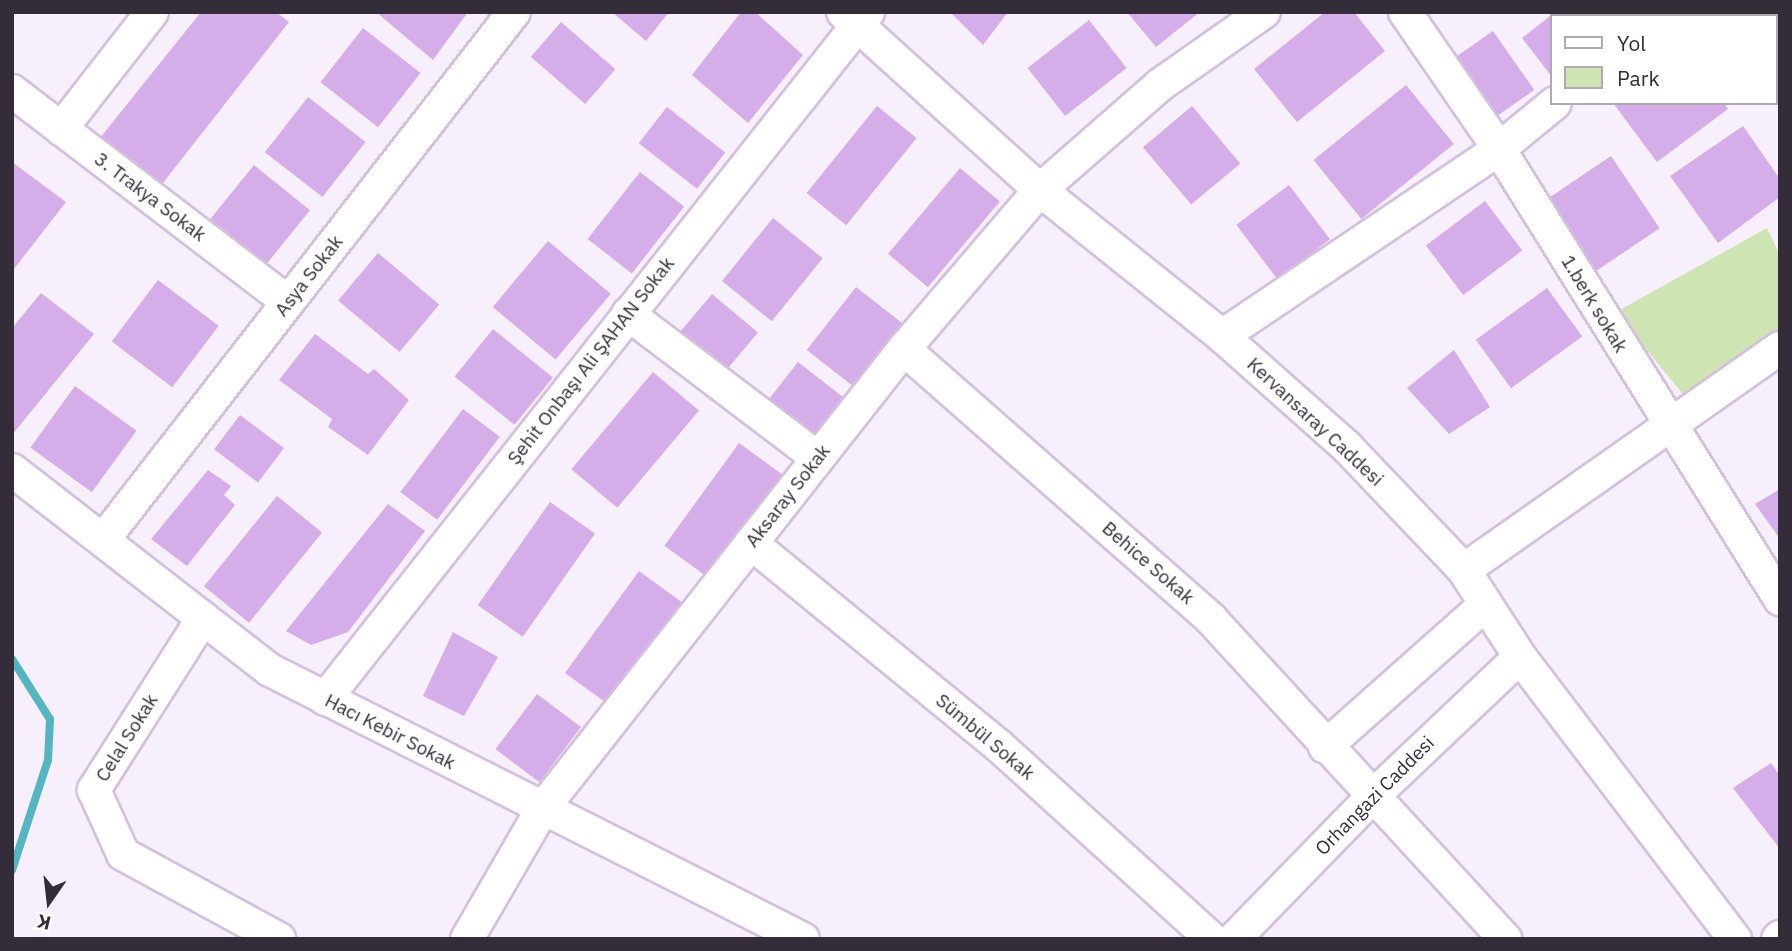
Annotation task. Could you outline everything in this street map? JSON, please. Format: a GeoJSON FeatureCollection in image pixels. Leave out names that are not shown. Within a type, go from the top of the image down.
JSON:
{"type":"FeatureCollection","features":[{"type":"Feature","properties":{"kind":"street"},"geometry":{"type":"LineString","coordinates":[[61,129],[152,12]]}},
{"type":"Feature","properties":{"kind":"street","name":"Asya Sokak"},"geometry":{"type":"LineString","coordinates":[[103,540],[514,12]]}},
{"type":"Feature","properties":{"kind":"street","name":"Aksaray Sokak"},"geometry":{"type":"LineString","coordinates":[[467,939],[543,808],[904,349],[1040,190],[1160,85],[1264,12]]}},
{"type":"Feature","properties":{"kind":"street","name":"1.berk sokak"},"geometry":{"type":"LineString","coordinates":[[1405,12],[1499,149],[1670,429],[1780,599]]}},
{"type":"Feature","properties":{"kind":"street","name":"Kervansaray Caddesi"},"geometry":{"type":"LineString","coordinates":[[856,16],[1040,190],[1222,336],[1347,447],[1464,570],[1520,657],[1735,939]]}},
{"type":"Feature","properties":{"kind":"street","name":"Şehit Onbaşı Ali ŞAHAN Sokak"},"geometry":{"type":"LineString","coordinates":[[325,699],[628,314],[856,16]]}},
{"type":"Feature","properties":{"kind":"street","name":"3. Trakya Sokak"},"geometry":{"type":"LineString","coordinates":[[12,91],[288,302]]}},
{"type":"Feature","properties":{"kind":"street"},"geometry":{"type":"LineString","coordinates":[[1222,336],[1499,149],[1553,105]]}},
{"type":"Feature","properties":{"kind":"street"},"geometry":{"type":"LineString","coordinates":[[628,314],[818,458]]}},
{"type":"Feature","properties":{"kind":"street"},"geometry":{"type":"LineString","coordinates":[[1464,570],[1670,429],[1780,348]]}},
{"type":"Feature","properties":{"kind":"street","name":"Behice Sokak"},"geometry":{"type":"LineString","coordinates":[[904,349],[1211,619],[1325,747],[1505,939]]}},
{"type":"Feature","properties":{"kind":"street","name":"Hacı Kebir Sokak"},"geometry":{"type":"LineString","coordinates":[[12,470],[271,670],[803,939]]}},
{"type":"Feature","properties":{"kind":"street","name":"Sümbül Sokak"},"geometry":{"type":"LineString","coordinates":[[751,543],[999,746],[1212,939]]}},
{"type":"Feature","properties":{"kind":"street"},"geometry":{"type":"LineString","coordinates":[[1325,747],[1486,604]]}},
{"type":"Feature","properties":{"kind":"street","name":"Celal Sokak"},"geometry":{"type":"LineString","coordinates":[[203,618],[94,790],[123,854],[279,939]]}},
{"type":"Feature","properties":{"kind":"street","name":"Orhangazi Caddesi"},"geometry":{"type":"LineString","coordinates":[[1234,939],[1373,796],[1520,657]]}},
{"type":"Feature","properties":{"kind":"green space"},"geometry":{"type":"Polygon","coordinates":[[[1767,228],[1780,255],[1780,331],[1686,398],[1616,312],[1767,228]]]}},
{"type":"Feature","properties":{"kind":"building"},"geometry":{"type":"Polygon","coordinates":[[[201,12],[276,12],[289,22],[159,188],[100,138],[201,12]]]}},
{"type":"Feature","properties":{"kind":"building"},"geometry":{"type":"Polygon","coordinates":[[[376,12],[468,12],[433,60],[376,12]]]}},
{"type":"Feature","properties":{"kind":"building"},"geometry":{"type":"Polygon","coordinates":[[[612,12],[669,12],[646,41],[612,12]]]}},
{"type":"Feature","properties":{"kind":"building"},"geometry":{"type":"Polygon","coordinates":[[[741,12],[755,12],[803,55],[748,123],[692,75],[741,12]]]}},
{"type":"Feature","properties":{"kind":"building"},"geometry":{"type":"Polygon","coordinates":[[[950,12],[1008,12],[983,45],[950,12]]]}},
{"type":"Feature","properties":{"kind":"building"},"geometry":{"type":"Polygon","coordinates":[[[1127,12],[1200,12],[1156,47],[1127,12]]]}},
{"type":"Feature","properties":{"kind":"building"},"geometry":{"type":"Polygon","coordinates":[[[1325,12],[1354,12],[1385,51],[1297,122],[1254,69],[1325,12]]]}},
{"type":"Feature","properties":{"kind":"building"},"geometry":{"type":"Polygon","coordinates":[[[1555,12],[1641,12],[1596,14],[1552,14],[1555,12]]]}},
{"type":"Feature","properties":{"kind":"building"},"geometry":{"type":"Polygon","coordinates":[[[1780,12],[1780,71],[1778,72],[1778,14],[1725,14],[1780,12]]]}},
{"type":"Feature","properties":{"kind":"building"},"geometry":{"type":"Polygon","coordinates":[[[1550,16],[1550,74],[1522,38],[1550,16]]]}},
{"type":"Feature","properties":{"kind":"building"},"geometry":{"type":"Polygon","coordinates":[[[1089,20],[1127,68],[1065,116],[1028,68],[1089,20]]]}},
{"type":"Feature","properties":{"kind":"building"},"geometry":{"type":"Polygon","coordinates":[[[561,22],[615,69],[585,104],[531,57],[561,22]]]}},
{"type":"Feature","properties":{"kind":"building"},"geometry":{"type":"Polygon","coordinates":[[[363,28],[421,73],[378,127],[321,82],[363,28]]]}},
{"type":"Feature","properties":{"kind":"building"},"geometry":{"type":"Polygon","coordinates":[[[1493,31],[1534,90],[1494,118],[1453,59],[1493,31]]]}},
{"type":"Feature","properties":{"kind":"building"},"geometry":{"type":"Polygon","coordinates":[[[1406,85],[1454,144],[1361,219],[1314,160],[1406,85]]]}},
{"type":"Feature","properties":{"kind":"building"},"geometry":{"type":"Polygon","coordinates":[[[308,97],[366,142],[322,197],[265,152],[308,97]]]}},
{"type":"Feature","properties":{"kind":"building"},"geometry":{"type":"Polygon","coordinates":[[[1614,105],[1725,105],[1728,109],[1657,162],[1614,105]]]}},
{"type":"Feature","properties":{"kind":"building"},"geometry":{"type":"Polygon","coordinates":[[[877,106],[917,138],[846,225],[807,193],[877,106]]]}},
{"type":"Feature","properties":{"kind":"building"},"geometry":{"type":"Polygon","coordinates":[[[1192,106],[1240,163],[1191,205],[1143,147],[1192,106]]]}},
{"type":"Feature","properties":{"kind":"building"},"geometry":{"type":"Polygon","coordinates":[[[667,107],[725,153],[697,189],[639,143],[667,107]]]}},
{"type":"Feature","properties":{"kind":"building"},"geometry":{"type":"Polygon","coordinates":[[[1743,126],[1780,179],[1780,197],[1718,243],[1670,176],[1743,126]]]}},
{"type":"Feature","properties":{"kind":"building"},"geometry":{"type":"Polygon","coordinates":[[[1611,156],[1660,228],[1594,272],[1546,200],[1611,156]]]}},
{"type":"Feature","properties":{"kind":"building"},"geometry":{"type":"Polygon","coordinates":[[[12,162],[66,202],[14,269],[12,267],[12,162]]]}},
{"type":"Feature","properties":{"kind":"building"},"geometry":{"type":"Polygon","coordinates":[[[254,165],[310,210],[266,265],[210,219],[254,165]]]}},
{"type":"Feature","properties":{"kind":"building"},"geometry":{"type":"Polygon","coordinates":[[[960,168],[1000,201],[928,287],[888,254],[960,168]]]}},
{"type":"Feature","properties":{"kind":"building"},"geometry":{"type":"Polygon","coordinates":[[[640,172],[684,206],[632,273],[588,239],[640,172]]]}},
{"type":"Feature","properties":{"kind":"building"},"geometry":{"type":"Polygon","coordinates":[[[1289,185],[1330,239],[1277,279],[1236,225],[1289,185]]]}},
{"type":"Feature","properties":{"kind":"building"},"geometry":{"type":"Polygon","coordinates":[[[1485,201],[1522,251],[1463,295],[1426,246],[1485,201]]]}},
{"type":"Feature","properties":{"kind":"building"},"geometry":{"type":"Polygon","coordinates":[[[773,218],[823,258],[772,321],[722,281],[773,218]]]}},
{"type":"Feature","properties":{"kind":"building"},"geometry":{"type":"Polygon","coordinates":[[[548,241],[611,294],[556,360],[493,307],[548,241]]]}},
{"type":"Feature","properties":{"kind":"building"},"geometry":{"type":"Polygon","coordinates":[[[378,253],[439,304],[399,352],[338,300],[378,253]]]}},
{"type":"Feature","properties":{"kind":"building"},"geometry":{"type":"Polygon","coordinates":[[[158,280],[219,326],[172,387],[112,341],[158,280]]]}},
{"type":"Feature","properties":{"kind":"building"},"geometry":{"type":"Polygon","coordinates":[[[856,287],[907,327],[858,390],[807,350],[856,287]]]}},
{"type":"Feature","properties":{"kind":"building"},"geometry":{"type":"Polygon","coordinates":[[[1547,288],[1582,337],[1511,388],[1476,340],[1547,288]]]}},
{"type":"Feature","properties":{"kind":"building"},"geometry":{"type":"Polygon","coordinates":[[[41,293],[94,334],[12,435],[12,328],[41,293]]]}},
{"type":"Feature","properties":{"kind":"building"},"geometry":{"type":"Polygon","coordinates":[[[712,294],[758,333],[726,370],[681,332],[712,294]]]}},
{"type":"Feature","properties":{"kind":"building"},"geometry":{"type":"Polygon","coordinates":[[[493,329],[553,377],[514,425],[455,376],[493,329]]]}},
{"type":"Feature","properties":{"kind":"building"},"geometry":{"type":"Polygon","coordinates":[[[315,334],[368,374],[374,369],[409,400],[368,455],[328,427],[332,419],[279,380],[315,334]]]}},
{"type":"Feature","properties":{"kind":"building"},"geometry":{"type":"Polygon","coordinates":[[[1454,350],[1490,407],[1449,434],[1407,388],[1454,350]]]}},
{"type":"Feature","properties":{"kind":"building"},"geometry":{"type":"Polygon","coordinates":[[[798,362],[849,402],[820,439],[769,399],[798,362]]]}},
{"type":"Feature","properties":{"kind":"building"},"geometry":{"type":"Polygon","coordinates":[[[653,372],[699,411],[617,508],[571,469],[653,372]]]}},
{"type":"Feature","properties":{"kind":"building"},"geometry":{"type":"Polygon","coordinates":[[[75,386],[136,431],[92,492],[30,447],[75,386]]]}},
{"type":"Feature","properties":{"kind":"building"},"geometry":{"type":"Polygon","coordinates":[[[463,409],[500,437],[437,520],[400,492],[463,409]]]}},
{"type":"Feature","properties":{"kind":"building"},"geometry":{"type":"Polygon","coordinates":[[[240,415],[284,448],[258,482],[214,449],[240,415]]]}},
{"type":"Feature","properties":{"kind":"building"},"geometry":{"type":"Polygon","coordinates":[[[739,443],[785,477],[710,579],[664,546],[739,443]]]}},
{"type":"Feature","properties":{"kind":"building"},"geometry":{"type":"Polygon","coordinates":[[[208,470],[231,486],[224,495],[235,505],[187,566],[151,539],[208,470]]]}},
{"type":"Feature","properties":{"kind":"building"},"geometry":{"type":"Polygon","coordinates":[[[1780,489],[1780,539],[1755,504],[1780,489]]]}},
{"type":"Feature","properties":{"kind":"building"},"geometry":{"type":"Polygon","coordinates":[[[277,496],[322,533],[249,623],[204,586],[277,496]]]}},
{"type":"Feature","properties":{"kind":"building"},"geometry":{"type":"Polygon","coordinates":[[[550,502],[595,534],[523,637],[478,605],[550,502]]]}},
{"type":"Feature","properties":{"kind":"building"},"geometry":{"type":"Polygon","coordinates":[[[388,504],[425,531],[348,632],[311,645],[286,631],[388,504]]]}},
{"type":"Feature","properties":{"kind":"building"},"geometry":{"type":"Polygon","coordinates":[[[639,571],[684,604],[610,706],[565,673],[639,571]]]}},
{"type":"Feature","properties":{"kind":"building"},"geometry":{"type":"Polygon","coordinates":[[[453,632],[498,657],[464,716],[423,696],[453,632]]]}},
{"type":"Feature","properties":{"kind":"building"},"geometry":{"type":"Polygon","coordinates":[[[537,694],[581,727],[539,782],[495,749],[537,694]]]}},
{"type":"Feature","properties":{"kind":"building"},"geometry":{"type":"Polygon","coordinates":[[[1771,763],[1780,776],[1780,849],[1733,788],[1771,763]]]}},
{"type":"Feature","properties":{"kind":"waterway"},"geometry":{"type":"LineString","coordinates":[[12,659],[50,719],[48,760],[12,870]]}}]}
